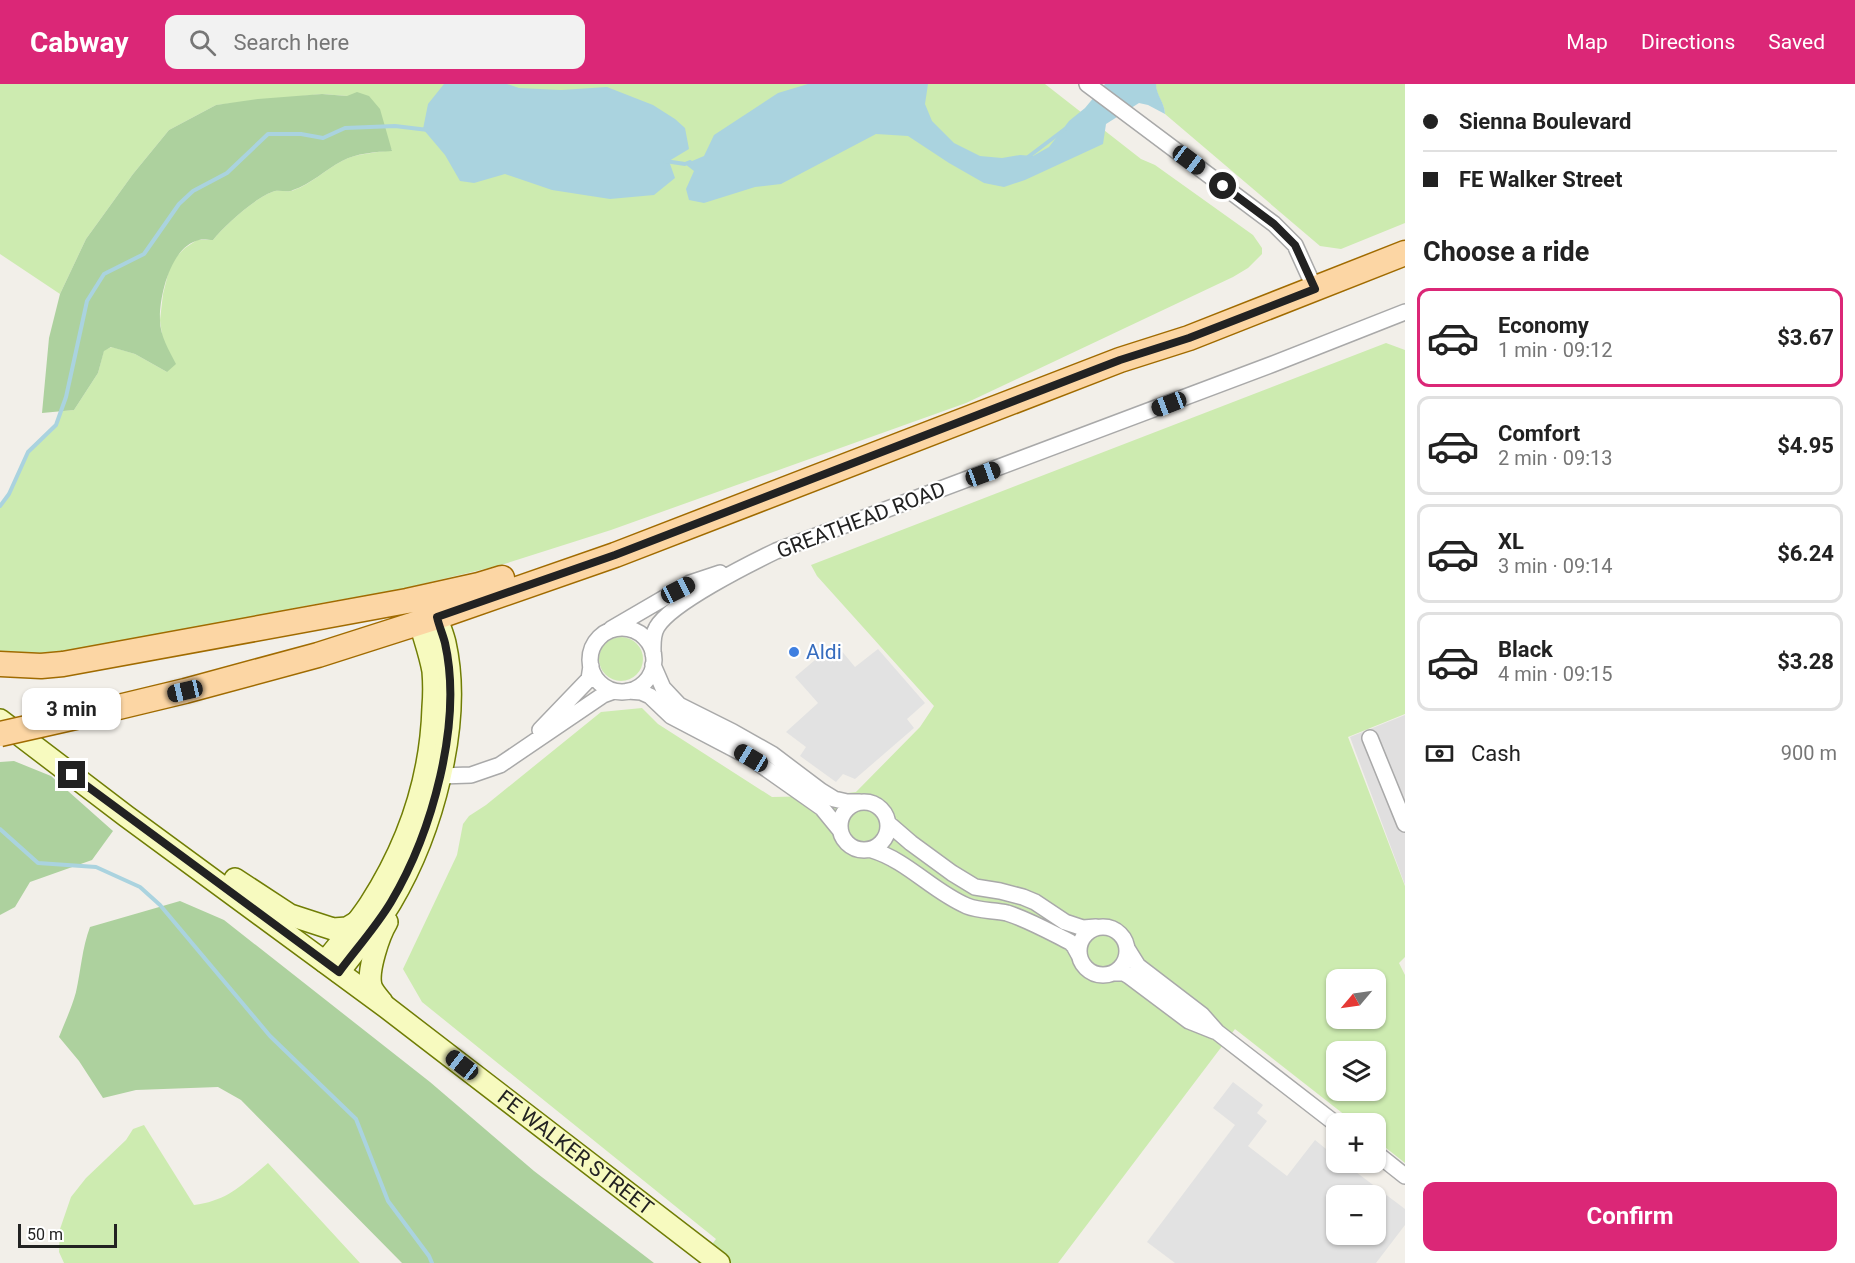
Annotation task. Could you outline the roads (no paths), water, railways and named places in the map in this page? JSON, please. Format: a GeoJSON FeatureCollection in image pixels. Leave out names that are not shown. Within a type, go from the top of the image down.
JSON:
{"type":"FeatureCollection","features":[{"type":"Feature","properties":{"kind":"main road"},"geometry":{"type":"LineString","coordinates":[[1312,282],[1405,238]]}},
{"type":"Feature","properties":{"kind":"main road"},"geometry":{"type":"LineString","coordinates":[[0,734],[185,691],[318,655],[428,620],[615,555],[1120,360],[1166,336],[1312,282],[1405,253]]}},
{"type":"Feature","properties":{"kind":"main road"},"geometry":{"type":"LineString","coordinates":[[0,664],[41,666],[106,656],[407,601],[479,585],[558,561],[615,555]]}},
{"type":"Feature","properties":{"kind":"main road"},"geometry":{"type":"LineString","coordinates":[[332,967],[393,864],[447,737],[449,688],[445,644],[428,620]]}},
{"type":"Feature","properties":{"kind":"main road","name":"FE WALKER STREET"},"geometry":{"type":"LineString","coordinates":[[0,720],[387,1007],[719,1263]]}},
{"type":"Feature","properties":{"kind":"main road"},"geometry":{"type":"LineString","coordinates":[[387,1007],[375,993],[370,979],[380,932],[406,890],[429,817],[433,774]]}},
{"type":"Feature","properties":{"kind":"main road"},"geometry":{"type":"LineString","coordinates":[[150,832],[224,871],[290,915],[339,930],[357,922]]}},
{"type":"Feature","properties":{"kind":"main road"},"geometry":{"type":"LineString","coordinates":[[332,967],[390,903],[414,859]]}},
{"type":"Feature","properties":{"kind":"street"},"geometry":{"type":"LineString","coordinates":[[1090,86],[1274,224],[1295,245],[1312,282]]}},
{"type":"Feature","properties":{"kind":"street","name":"GREATHEAD ROAD"},"geometry":{"type":"LineString","coordinates":[[601,635],[690,584],[1251,373],[1405,312]]}},
{"type":"Feature","properties":{"kind":"street","name":"GREATHEAD ROAD"},"geometry":{"type":"LineString","coordinates":[[653,660],[652,638],[657,626],[668,614],[754,561]]}},
{"type":"Feature","properties":{"kind":"street"},"geometry":{"type":"LineString","coordinates":[[517,754],[589,679],[591,649],[601,635],[622,628],[632,630],[642,635],[649,644],[663,688],[679,705],[751,741],[834,799],[847,802],[868,802],[882,809],[889,824],[887,836],[872,850]]}},
{"type":"Feature","properties":{"kind":"street"},"geometry":{"type":"LineString","coordinates":[[433,774],[471,775],[500,765],[603,694],[621,691],[644,682],[650,675],[653,660]]}},
{"type":"Feature","properties":{"kind":"street"},"geometry":{"type":"LineString","coordinates":[[591,666],[599,682],[621,691],[641,692],[650,696],[671,717],[751,758],[822,808],[840,830],[845,841],[854,849],[872,850],[898,860],[968,906],[999,911],[1020,918],[1070,942],[1081,962],[1092,973],[1107,976],[1114,973],[1124,964],[1128,950]]}},
{"type":"Feature","properties":{"kind":"street"},"geometry":{"type":"LineString","coordinates":[[1370,738],[1402,806],[1405,824]]}},
{"type":"Feature","properties":{"kind":"street"},"geometry":{"type":"LineString","coordinates":[[840,830],[843,815],[853,804],[860,802]]}},
{"type":"Feature","properties":{"kind":"street"},"geometry":{"type":"LineString","coordinates":[[889,824],[911,843],[975,887],[1023,897],[1035,902],[1055,917],[1083,928],[1103,926],[1118,931],[1138,966],[1202,1015],[1217,1032],[1326,1116]]}},
{"type":"Feature","properties":{"kind":"street"},"geometry":{"type":"LineString","coordinates":[[1079,955],[1080,941],[1096,927]]}},
{"type":"Feature","properties":{"kind":"street"},"geometry":{"type":"LineString","coordinates":[[1114,973],[1124,973],[1130,976],[1189,1021],[1217,1032]]}},
{"type":"Feature","properties":{"kind":"street"},"geometry":{"type":"LineString","coordinates":[[1386,1162],[1405,1176]]}},
{"type":"Feature","properties":{"kind":"water"},"geometry":{"type":"Polygon","coordinates":[[[444,84],[507,84],[519,88],[561,90],[607,87],[653,105],[675,119],[685,128],[689,149],[669,161],[675,178],[654,195],[610,199],[552,190],[505,174],[474,183],[460,181],[445,155],[423,129],[428,104],[444,84]]]}},
{"type":"Feature","properties":{"kind":"water"},"geometry":{"type":"Polygon","coordinates":[[[808,84],[928,84],[925,104],[932,121],[954,143],[980,156],[1002,158],[1020,155],[1033,156],[1049,147],[1069,121],[1085,108],[1105,84],[1156,84],[1165,114],[1139,103],[1106,124],[1103,144],[1025,180],[1004,187],[984,183],[908,136],[876,134],[781,184],[755,187],[704,203],[689,200],[686,189],[694,171],[685,164],[704,156],[714,135],[778,93],[808,84]]]}},
{"type":"Feature","properties":{"kind":"waterway"},"geometry":{"type":"LineString","coordinates":[[0,506],[9,494],[28,452],[56,425],[66,397],[87,301],[104,274],[144,254],[179,204],[193,191],[227,173],[268,134],[301,134],[323,138],[345,128],[395,126],[428,130]]}},
{"type":"Feature","properties":{"kind":"waterway"},"geometry":{"type":"LineString","coordinates":[[1028,157],[1065,129]]}},
{"type":"Feature","properties":{"kind":"waterway"},"geometry":{"type":"LineString","coordinates":[[665,161],[685,164],[690,162]]}},
{"type":"Feature","properties":{"kind":"waterway"},"geometry":{"type":"LineString","coordinates":[[0,829],[38,863],[96,867],[140,887],[160,905],[270,1036],[356,1119],[388,1201],[432,1263]]}},
{"type":"Feature","properties":{"kind":"place","name":"Aldi"},"geometry":{"type":"Point","coordinates":[794,652]}}]}
